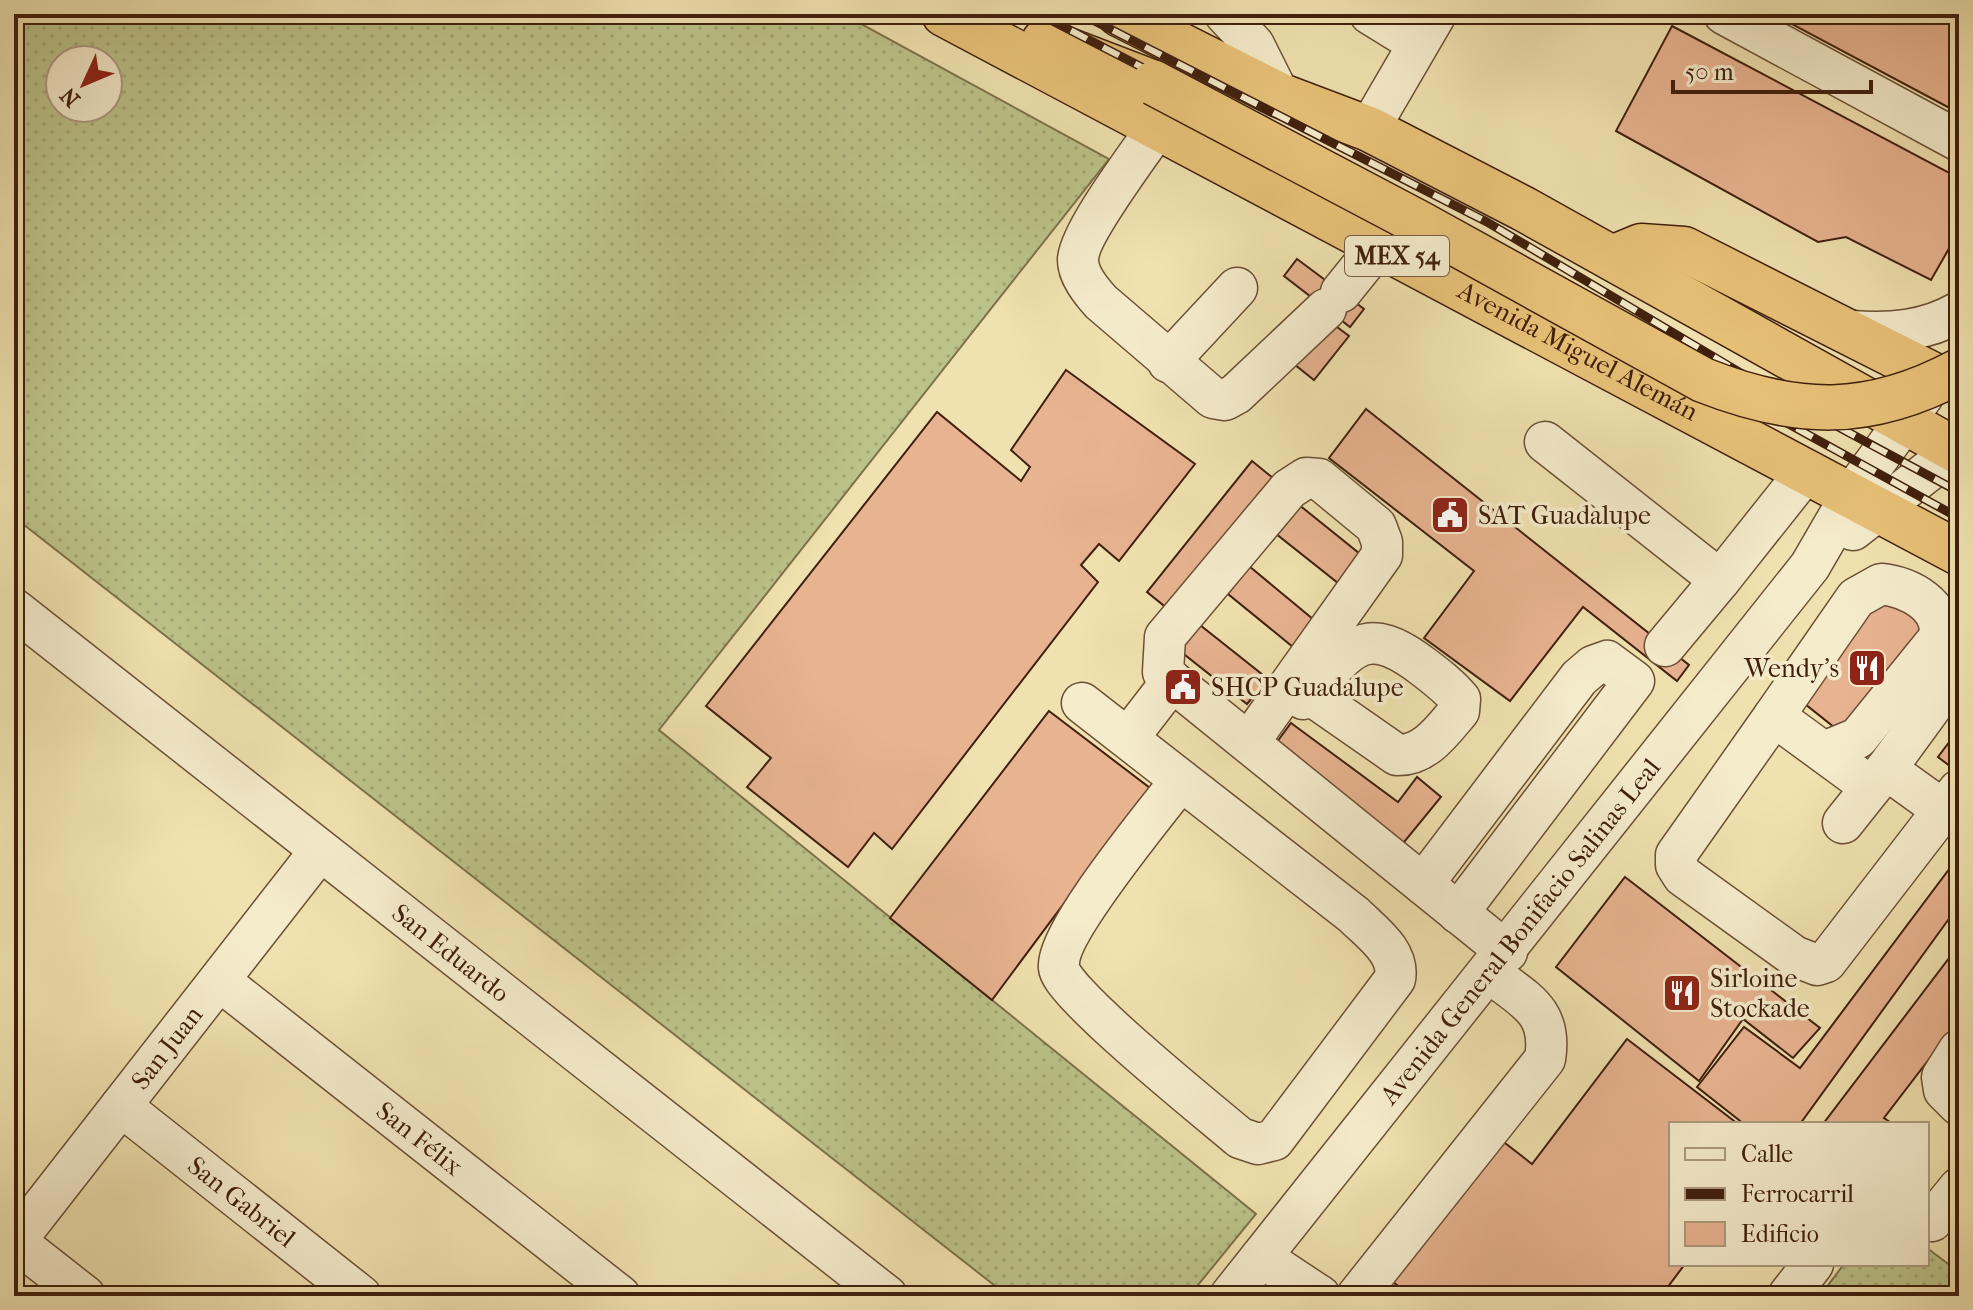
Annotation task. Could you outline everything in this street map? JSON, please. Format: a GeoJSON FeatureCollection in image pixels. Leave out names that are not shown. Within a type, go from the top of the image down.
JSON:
{"type":"FeatureCollection","features":[{"type":"Feature","properties":{"kind":"highway","name":"Avenida Miguel Alemán"},"geometry":{"type":"LineString","coordinates":[[944,14],[1959,553]]}},
{"type":"Feature","properties":{"kind":"highway"},"geometry":{"type":"LineString","coordinates":[[974,14],[1154,83],[1419,223],[1703,380],[1734,392],[1797,407],[1855,408],[1899,398],[1954,372]]}},
{"type":"Feature","properties":{"kind":"highway"},"geometry":{"type":"LineString","coordinates":[[1119,14],[1279,95],[1369,129],[1612,258],[1958,450]]}},
{"type":"Feature","properties":{"kind":"highway"},"geometry":{"type":"LineString","coordinates":[[1612,258],[1641,246],[1684,249],[1852,331],[1954,372]]}},
{"type":"Feature","properties":{"kind":"highway"},"geometry":{"type":"LineString","coordinates":[[1672,403],[1696,410],[1709,408],[1721,403],[1739,386],[1747,361],[1740,335],[1732,324]]}},
{"type":"Feature","properties":{"kind":"street"},"geometry":{"type":"LineString","coordinates":[[1225,14],[1254,45],[1279,95]]}},
{"type":"Feature","properties":{"kind":"street"},"geometry":{"type":"LineString","coordinates":[[1369,129],[1427,28],[1370,14]]}},
{"type":"Feature","properties":{"kind":"street"},"geometry":{"type":"LineString","coordinates":[[1724,14],[1959,141]]}},
{"type":"Feature","properties":{"kind":"street"},"geometry":{"type":"LineString","coordinates":[[1157,128],[1084,238],[1078,260],[1086,286],[1101,302],[1213,398],[1225,400],[1236,394],[1334,300],[1378,246]]}},
{"type":"Feature","properties":{"kind":"street"},"geometry":{"type":"LineString","coordinates":[[1168,362],[1237,288]]}},
{"type":"Feature","properties":{"kind":"street"},"geometry":{"type":"LineString","coordinates":[[1852,331],[1900,332],[1959,312]]}},
{"type":"Feature","properties":{"kind":"street","name":"Avenida General Bonifacio Salinas Leal"},"geometry":{"type":"LineString","coordinates":[[1230,1296],[1810,566],[1863,504],[1905,420],[1954,372]]}},
{"type":"Feature","properties":{"kind":"street"},"geometry":{"type":"LineString","coordinates":[[1545,442],[1720,580]]}},
{"type":"Feature","properties":{"kind":"street","name":"Avenida General Bonifacio Salinas Leal"},"geometry":{"type":"LineString","coordinates":[[1863,504],[1958,450]]}},
{"type":"Feature","properties":{"kind":"street"},"geometry":{"type":"LineString","coordinates":[[1458,913],[1650,662],[1805,473]]}},
{"type":"Feature","properties":{"kind":"street"},"geometry":{"type":"LineString","coordinates":[[1254,747],[1382,555],[1382,542],[1376,526],[1319,479],[1306,478],[1289,489],[1165,637],[1161,661],[1163,672],[1172,681],[1458,913],[1545,1022],[1548,1038],[1545,1059],[1357,1296]]}},
{"type":"Feature","properties":{"kind":"street"},"geometry":{"type":"LineString","coordinates":[[1774,716],[1824,752],[1878,778],[1951,800],[1826,962],[1807,963],[1683,876],[1676,865],[1676,855],[1856,598],[1881,584],[1909,590],[1936,614],[1941,626],[1939,638],[1858,738],[1824,752]]}},
{"type":"Feature","properties":{"kind":"street","name":"San Eduardo"},"geometry":{"type":"LineString","coordinates":[[14,609],[887,1296]]}},
{"type":"Feature","properties":{"kind":"street"},"geometry":{"type":"LineString","coordinates":[[1423,884],[1579,678],[1593,666],[1607,661],[1650,662]]}},
{"type":"Feature","properties":{"kind":"street"},"geometry":{"type":"LineString","coordinates":[[1843,823],[1959,669]]}},
{"type":"Feature","properties":{"kind":"street"},"geometry":{"type":"LineString","coordinates":[[1128,738],[1172,681]]}},
{"type":"Feature","properties":{"kind":"street"},"geometry":{"type":"LineString","coordinates":[[1254,747],[1308,693]]}},
{"type":"Feature","properties":{"kind":"street"},"geometry":{"type":"LineString","coordinates":[[1082,703],[1128,738],[1354,915],[1389,951],[1397,967],[1395,979],[1274,1140],[1258,1144],[1240,1138],[1116,1032],[1064,982],[1058,969],[1069,931],[1181,780]]}},
{"type":"Feature","properties":{"kind":"street","name":"San Juan"},"geometry":{"type":"LineString","coordinates":[[15,1242],[319,852]]}},
{"type":"Feature","properties":{"kind":"street","name":"San Félix"},"geometry":{"type":"LineString","coordinates":[[220,981],[620,1296]]}},
{"type":"Feature","properties":{"kind":"street"},"geometry":{"type":"LineString","coordinates":[[1959,1050],[1942,1077],[1944,1090],[1959,1105]]}},
{"type":"Feature","properties":{"kind":"street","name":"San Gabriel"},"geometry":{"type":"LineString","coordinates":[[121,1106],[361,1296]]}},
{"type":"Feature","properties":{"kind":"street"},"geometry":{"type":"LineString","coordinates":[[1939,1227],[1959,1188]]}},
{"type":"Feature","properties":{"kind":"street"},"geometry":{"type":"LineString","coordinates":[[15,1242],[85,1296]]}},
{"type":"Feature","properties":{"kind":"street"},"geometry":{"type":"LineString","coordinates":[[1261,1257],[1320,1296]]}},
{"type":"Feature","properties":{"kind":"street"},"geometry":{"type":"LineString","coordinates":[[1788,1296],[1811,1266]]}},
{"type":"Feature","properties":{"kind":"green space"},"geometry":{"type":"Polygon","coordinates":[[[14,14],[843,14],[1109,159],[659,730],[1256,1214],[1189,1296],[1008,1296],[14,517],[14,14]]]}},
{"type":"Feature","properties":{"kind":"green space"},"geometry":{"type":"Polygon","coordinates":[[[1929,1250],[1959,1272],[1959,1296],[1820,1296],[1842,1266],[1929,1266],[1929,1250]]]}},
{"type":"Feature","properties":{"kind":"building"},"geometry":{"type":"Polygon","coordinates":[[[1773,14],[1959,14],[1959,113],[1773,14]]]}},
{"type":"Feature","properties":{"kind":"building"},"geometry":{"type":"Polygon","coordinates":[[[1672,26],[1959,178],[1959,231],[1931,280],[1846,237],[1818,242],[1616,131],[1672,26]]]}},
{"type":"Feature","properties":{"kind":"building"},"geometry":{"type":"Polygon","coordinates":[[[1297,259],[1364,309],[1350,327],[1284,276],[1297,259]]]}},
{"type":"Feature","properties":{"kind":"building"},"geometry":{"type":"Polygon","coordinates":[[[1329,321],[1349,336],[1314,380],[1294,364],[1329,321]]]}},
{"type":"Feature","properties":{"kind":"building"},"geometry":{"type":"Polygon","coordinates":[[[1066,370],[1195,464],[1119,561],[1099,544],[1081,565],[1098,582],[892,849],[874,833],[848,867],[747,787],[771,758],[706,706],[937,412],[1021,481],[1030,467],[1011,450],[1066,370]]]}},
{"type":"Feature","properties":{"kind":"building","name":"SAT Guadalupe"},"geometry":{"type":"Polygon","coordinates":[[[1366,409],[1689,665],[1677,681],[1583,607],[1510,701],[1424,638],[1474,571],[1329,458],[1366,409]]]}},
{"type":"Feature","properties":{"kind":"building"},"geometry":{"type":"Polygon","coordinates":[[[1252,461],[1273,478],[1168,609],[1147,592],[1252,461]]]}},
{"type":"Feature","properties":{"kind":"building"},"geometry":{"type":"Polygon","coordinates":[[[1298,504],[1365,558],[1343,587],[1275,533],[1298,504]]]}},
{"type":"Feature","properties":{"kind":"building"},"geometry":{"type":"Polygon","coordinates":[[[1249,566],[1314,620],[1293,647],[1228,594],[1249,566]]]}},
{"type":"Feature","properties":{"kind":"building","name":"Wendy's"},"geometry":{"type":"Polygon","coordinates":[[[1882,594],[1932,632],[1849,739],[1805,704],[1882,594]]]}},
{"type":"Feature","properties":{"kind":"building"},"geometry":{"type":"Polygon","coordinates":[[[1200,625],[1268,679],[1247,704],[1180,651],[1200,625]]]}},
{"type":"Feature","properties":{"kind":"building"},"geometry":{"type":"Polygon","coordinates":[[[1049,711],[1150,788],[992,1000],[890,918],[1049,711]]]}},
{"type":"Feature","properties":{"kind":"building"},"geometry":{"type":"Polygon","coordinates":[[[1291,723],[1398,802],[1417,777],[1441,797],[1400,847],[1274,746],[1291,723]]]}},
{"type":"Feature","properties":{"kind":"building"},"geometry":{"type":"Polygon","coordinates":[[[1959,729],[1959,773],[1938,757],[1959,729]]]}},
{"type":"Feature","properties":{"kind":"building"},"geometry":{"type":"Polygon","coordinates":[[[1959,856],[1959,905],[1801,1122],[1741,1122],[1697,1087],[1744,1027],[1800,1068],[1959,856]]]}},
{"type":"Feature","properties":{"kind":"building","name":"Sirloine Stockade"},"geometry":{"type":"Polygon","coordinates":[[[1625,877],[1820,1028],[1793,1058],[1743,1019],[1699,1081],[1556,967],[1625,877]]]}},
{"type":"Feature","properties":{"kind":"building"},"geometry":{"type":"Polygon","coordinates":[[[1959,945],[1959,1020],[1884,1118],[1890,1122],[1825,1122],[1959,945]]]}},
{"type":"Feature","properties":{"kind":"building"},"geometry":{"type":"Polygon","coordinates":[[[1627,1039],[1735,1122],[1669,1122],[1669,1266],[1684,1266],[1661,1296],[1411,1296],[1384,1275],[1492,1133],[1532,1164],[1627,1039]]]}},
{"type":"Feature","properties":{"kind":"railway"},"geometry":{"type":"LineString","coordinates":[[1039,14],[1476,240],[1756,406],[1959,518]]}},
{"type":"Feature","properties":{"kind":"railway"},"geometry":{"type":"LineString","coordinates":[[1081,14],[1487,222],[1766,388],[1959,492]]}},
{"type":"Feature","properties":{"kind":"place","name":"SAT Guadalupe"},"geometry":{"type":"Point","coordinates":[1450,515]}},
{"type":"Feature","properties":{"kind":"place","name":"Wendy's"},"geometry":{"type":"Point","coordinates":[1867,668]}},
{"type":"Feature","properties":{"kind":"place","name":"SHCP Guadalupe"},"geometry":{"type":"Point","coordinates":[1183,687]}},
{"type":"Feature","properties":{"kind":"place","name":"Sirloine Stockade"},"geometry":{"type":"Point","coordinates":[1682,993]}}]}
